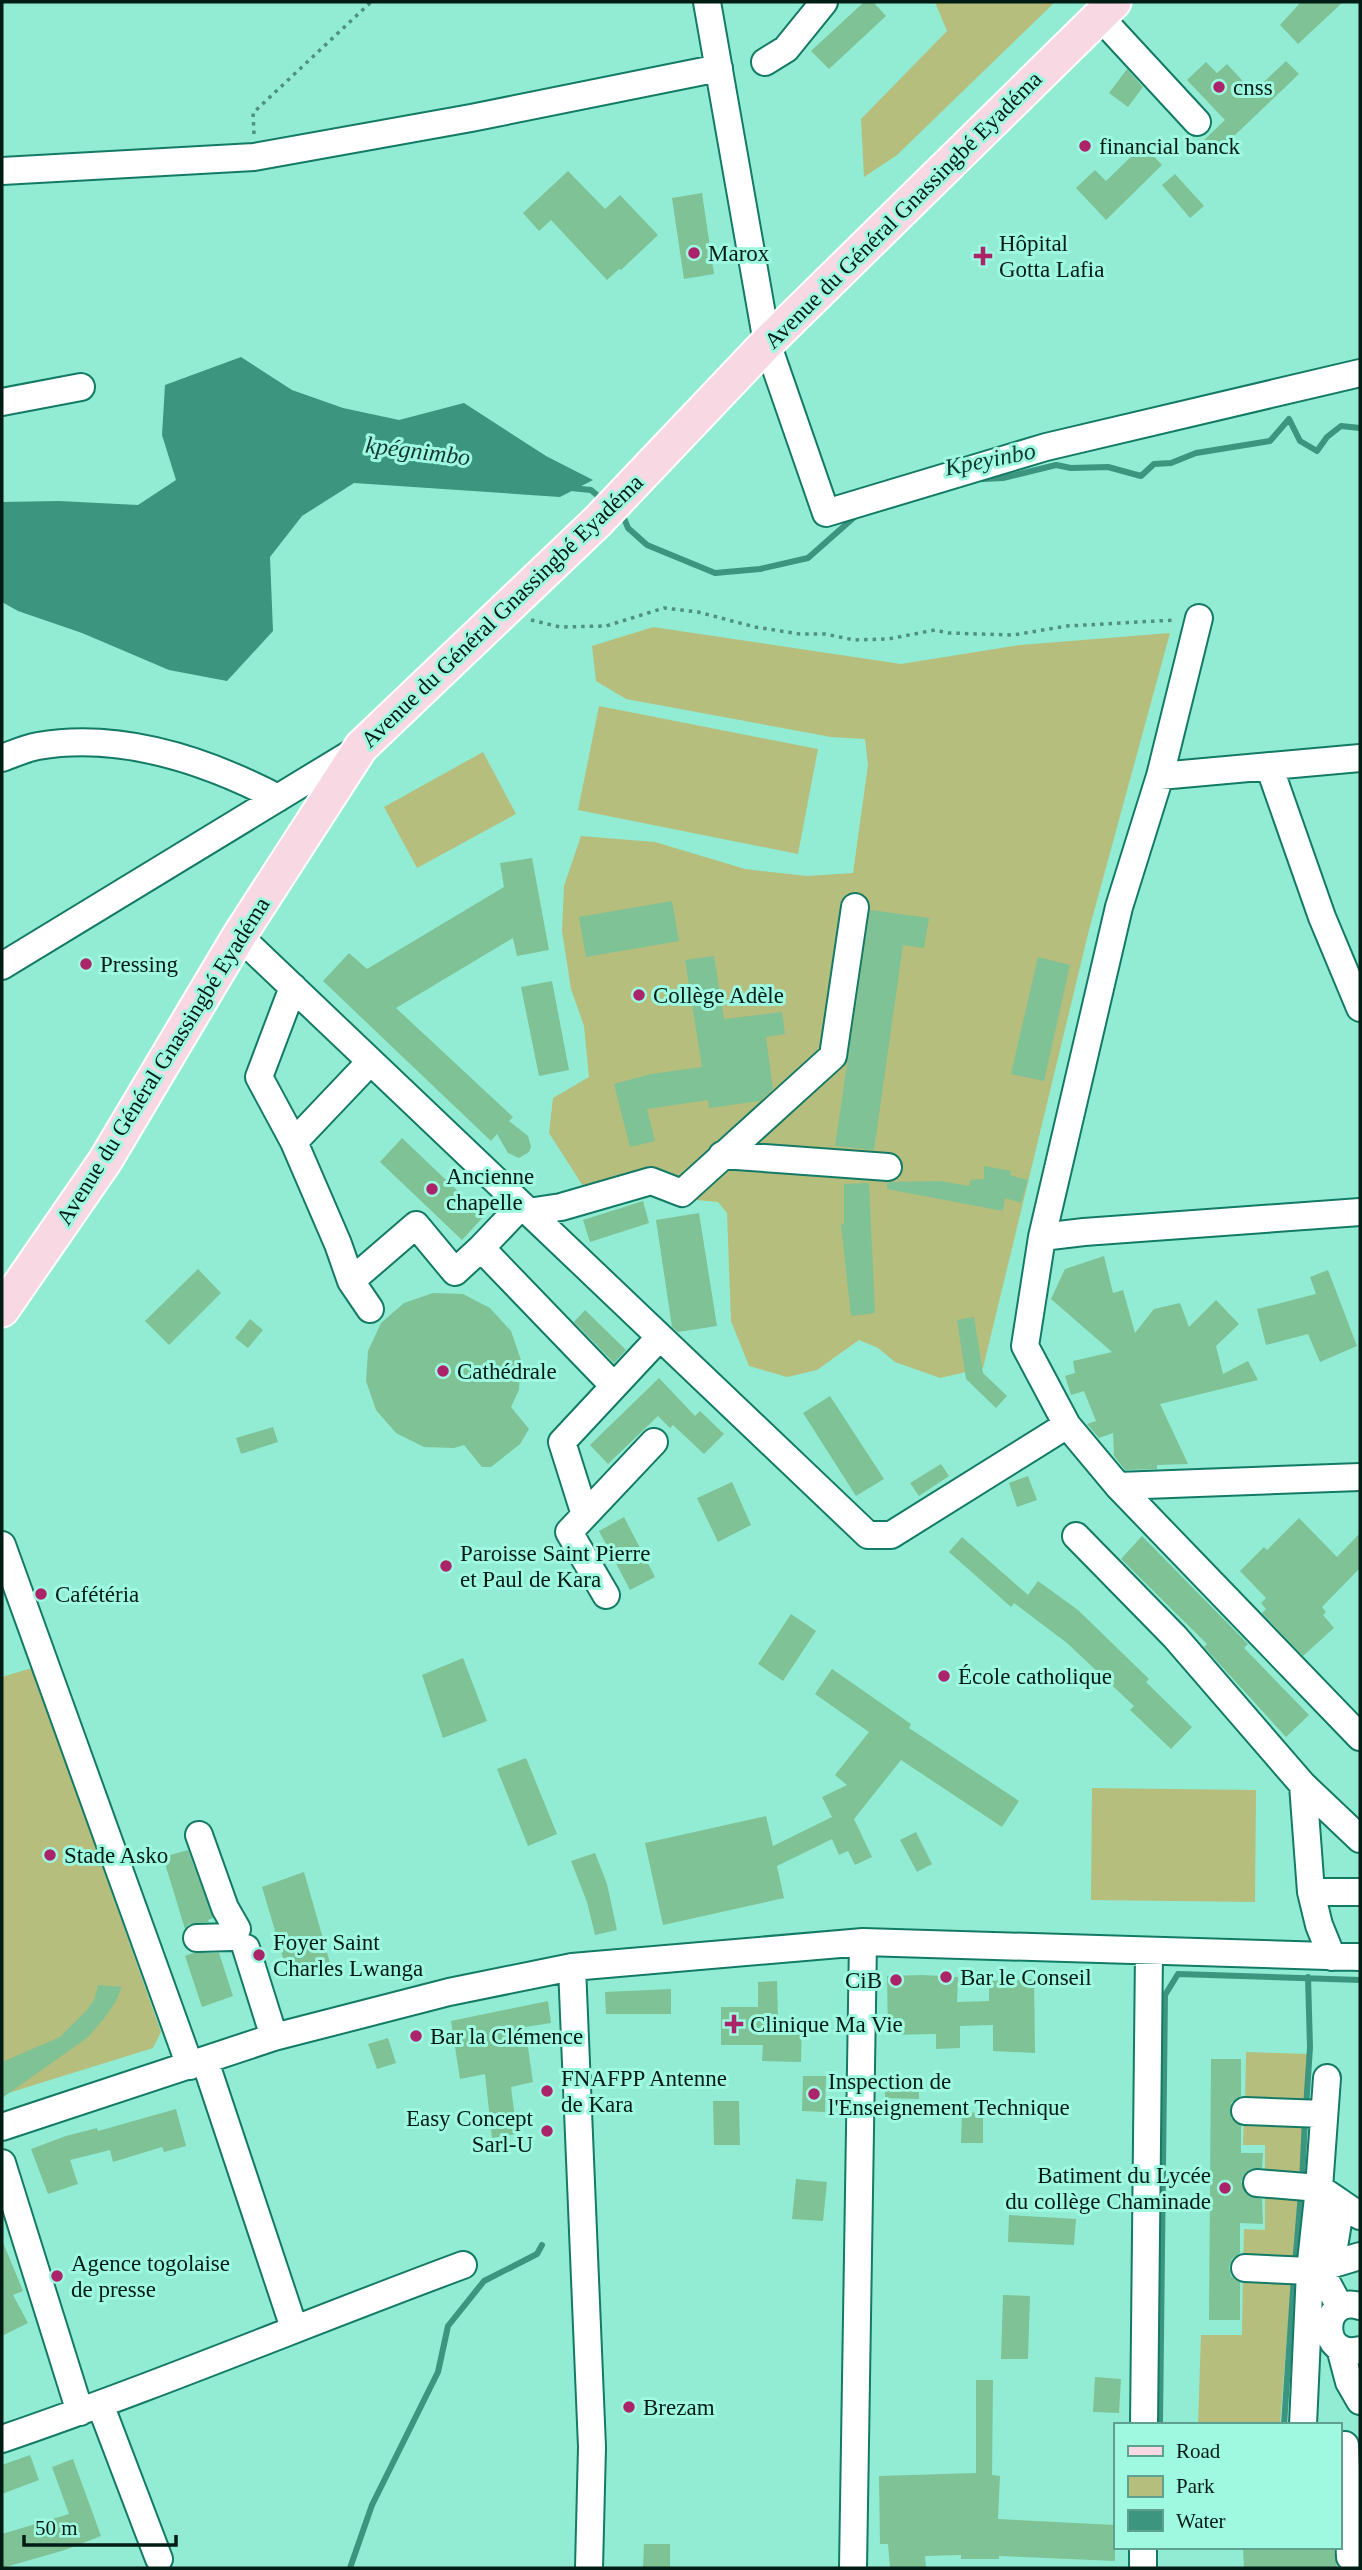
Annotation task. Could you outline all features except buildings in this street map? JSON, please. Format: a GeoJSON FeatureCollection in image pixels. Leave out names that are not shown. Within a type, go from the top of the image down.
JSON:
{"type":"FeatureCollection","features":[{"type":"Feature","properties":{"kind":"main road","name":"Avenue du Général Gnassingbé Eyadéma"},"geometry":{"type":"LineString","coordinates":[[2,1310],[105,1161],[239,936],[361,747],[598,521],[767,343],[1107,9]]}},
{"type":"Feature","properties":{"kind":"street"},"geometry":{"type":"LineString","coordinates":[[707,2],[767,343],[825,513],[1046,447],[1360,373]]}},
{"type":"Feature","properties":{"kind":"street"},"geometry":{"type":"LineString","coordinates":[[765,62],[786,49],[824,2]]}},
{"type":"Feature","properties":{"kind":"street"},"geometry":{"type":"LineString","coordinates":[[1107,9],[1197,121]]}},
{"type":"Feature","properties":{"kind":"street"},"geometry":{"type":"LineString","coordinates":[[2,171],[254,157],[471,118],[719,68]]}},
{"type":"Feature","properties":{"kind":"street"},"geometry":{"type":"LineString","coordinates":[[2,402],[81,387]]}},
{"type":"Feature","properties":{"kind":"street"},"geometry":{"type":"LineString","coordinates":[[1199,618],[1160,776],[1119,907],[1042,1237],[1025,1346],[1067,1425],[1118,1486],[1360,1737]]}},
{"type":"Feature","properties":{"kind":"street"},"geometry":{"type":"LineString","coordinates":[[2,758],[36,746],[97,741],[161,751],[236,776],[278,798]]}},
{"type":"Feature","properties":{"kind":"street"},"geometry":{"type":"LineString","coordinates":[[2,966],[361,747]]}},
{"type":"Feature","properties":{"kind":"street"},"geometry":{"type":"LineString","coordinates":[[1160,776],[1360,758]]}},
{"type":"Feature","properties":{"kind":"street"},"geometry":{"type":"LineString","coordinates":[[1269,766],[1322,917],[1360,1008]]}},
{"type":"Feature","properties":{"kind":"street"},"geometry":{"type":"LineString","coordinates":[[351,1281],[415,1225],[455,1272],[525,1209],[561,1207],[651,1181],[682,1193],[833,1056],[855,906]]}},
{"type":"Feature","properties":{"kind":"street"},"geometry":{"type":"LineString","coordinates":[[239,936],[868,1535],[891,1535],[1067,1425]]}},
{"type":"Feature","properties":{"kind":"street"},"geometry":{"type":"LineString","coordinates":[[293,987],[259,1077],[294,1142],[351,1281],[370,1309]]}},
{"type":"Feature","properties":{"kind":"street"},"geometry":{"type":"LineString","coordinates":[[294,1142],[370,1062]]}},
{"type":"Feature","properties":{"kind":"street"},"geometry":{"type":"LineString","coordinates":[[722,1155],[888,1167]]}},
{"type":"Feature","properties":{"kind":"street"},"geometry":{"type":"LineString","coordinates":[[1042,1237],[1360,1212]]}},
{"type":"Feature","properties":{"kind":"street"},"geometry":{"type":"LineString","coordinates":[[481,1248],[614,1386]]}},
{"type":"Feature","properties":{"kind":"street"},"geometry":{"type":"LineString","coordinates":[[585,1516],[562,1442],[659,1338]]}},
{"type":"Feature","properties":{"kind":"street"},"geometry":{"type":"LineString","coordinates":[[606,1595],[569,1532],[653,1442]]}},
{"type":"Feature","properties":{"kind":"street"},"geometry":{"type":"LineString","coordinates":[[1118,1486],[1360,1476]]}},
{"type":"Feature","properties":{"kind":"street"},"geometry":{"type":"LineString","coordinates":[[1076,1536],[1175,1637],[1303,1785],[1360,1839]]}},
{"type":"Feature","properties":{"kind":"street"},"geometry":{"type":"LineString","coordinates":[[2,1545],[198,2063],[294,2328]]}},
{"type":"Feature","properties":{"kind":"street"},"geometry":{"type":"LineString","coordinates":[[1303,1785],[1311,1892],[1319,1925],[1332,1957]]}},
{"type":"Feature","properties":{"kind":"street"},"geometry":{"type":"LineString","coordinates":[[199,1835],[274,2038]]}},
{"type":"Feature","properties":{"kind":"street"},"geometry":{"type":"LineString","coordinates":[[1311,1892],[1360,1892]]}},
{"type":"Feature","properties":{"kind":"street"},"geometry":{"type":"LineString","coordinates":[[197,1938],[238,1938]]}},
{"type":"Feature","properties":{"kind":"street"},"geometry":{"type":"LineString","coordinates":[[2,2127],[274,2038],[449,1992],[572,1967],[863,1942],[1360,1957]]}},
{"type":"Feature","properties":{"kind":"street"},"geometry":{"type":"LineString","coordinates":[[853,2568],[863,1942]]}},
{"type":"Feature","properties":{"kind":"street"},"geometry":{"type":"LineString","coordinates":[[1144,2423],[1149,1952]]}},
{"type":"Feature","properties":{"kind":"street"},"geometry":{"type":"LineString","coordinates":[[572,1967],[592,2447],[589,2568]]}},
{"type":"Feature","properties":{"kind":"street"},"geometry":{"type":"LineString","coordinates":[[1303,2423],[1327,2078]]}},
{"type":"Feature","properties":{"kind":"street"},"geometry":{"type":"LineString","coordinates":[[1245,2111],[1323,2114]]}},
{"type":"Feature","properties":{"kind":"street"},"geometry":{"type":"LineString","coordinates":[[2,2163],[90,2408],[159,2559]]}},
{"type":"Feature","properties":{"kind":"street"},"geometry":{"type":"LineString","coordinates":[[1257,2183],[1319,2188],[1350,2210],[1334,2247],[1315,2270]]}},
{"type":"Feature","properties":{"kind":"street"},"geometry":{"type":"LineString","coordinates":[[1245,2268],[1315,2270],[1360,2256]]}},
{"type":"Feature","properties":{"kind":"street"},"geometry":{"type":"LineString","coordinates":[[2,2439],[463,2265]]}},
{"type":"Feature","properties":{"kind":"street"},"geometry":{"type":"LineString","coordinates":[[1315,2270],[1350,2306],[1330,2319],[1328,2328],[1334,2343],[1350,2349],[1349,2382],[1360,2401]]}},
{"type":"Feature","properties":{"kind":"street"},"geometry":{"type":"LineString","coordinates":[[1348,2444],[1345,2522],[1350,2557]]}},
{"type":"Feature","properties":{"kind":"street"},"geometry":{"type":"LineString","coordinates":[[1143,2549],[1143,2568]]}},
{"type":"Feature","properties":{"kind":"path"},"geometry":{"type":"LineString","coordinates":[[254,157],[253,113],[371,2]]}},
{"type":"Feature","properties":{"kind":"path"},"geometry":{"type":"LineString","coordinates":[[524,621],[535,620],[560,627],[606,626],[664,608],[698,611],[755,627],[800,634],[825,634],[854,640],[888,639],[935,630],[948,633],[1013,635],[1068,626],[1199,618]]}},
{"type":"Feature","properties":{"kind":"green space"},"geometry":{"type":"Polygon","coordinates":[[[935,2],[1055,2],[897,155],[864,177],[861,119],[947,31],[935,2]]]}},
{"type":"Feature","properties":{"kind":"green space"},"geometry":{"type":"Polygon","coordinates":[[[653,627],[901,664],[1020,645],[1170,633],[1089,930],[983,1368],[940,1378],[895,1362],[878,1348],[859,1340],[817,1370],[787,1377],[749,1366],[731,1321],[727,1213],[718,1202],[675,1198],[631,1177],[583,1186],[549,1133],[553,1098],[589,1077],[584,1026],[571,989],[562,931],[564,886],[581,836],[655,842],[745,869],[807,876],[853,873],[868,765],[865,739],[831,737],[626,699],[596,681],[592,646],[653,627]]]}},
{"type":"Feature","properties":{"kind":"green space"},"geometry":{"type":"Polygon","coordinates":[[[599,706],[818,749],[798,854],[578,810],[599,706]]]}},
{"type":"Feature","properties":{"kind":"green space"},"geometry":{"type":"Polygon","coordinates":[[[483,752],[516,814],[417,868],[384,807],[483,752]]]}},
{"type":"Feature","properties":{"kind":"green space","name":"Stade Asko"},"geometry":{"type":"Polygon","coordinates":[[[32,1668],[161,2032],[153,2048],[2,2095],[2,1677],[32,1668]]]}},
{"type":"Feature","properties":{"kind":"green space"},"geometry":{"type":"Polygon","coordinates":[[[1092,1788],[1256,1790],[1255,1902],[1091,1900],[1092,1788]]]}},
{"type":"Feature","properties":{"kind":"green space"},"geometry":{"type":"Polygon","coordinates":[[[1246,2052],[1307,2054],[1304,2110],[1245,2108],[1246,2052]]]}},
{"type":"Feature","properties":{"kind":"green space"},"geometry":{"type":"Polygon","coordinates":[[[1244,2114],[1304,2115],[1300,2180],[1265,2174],[1265,2145],[1243,2145],[1244,2114]]]}},
{"type":"Feature","properties":{"kind":"green space"},"geometry":{"type":"Polygon","coordinates":[[[1243,2185],[1300,2186],[1293,2267],[1243,2265],[1244,2229],[1265,2230],[1265,2196],[1243,2195],[1243,2185]]]}},
{"type":"Feature","properties":{"kind":"green space"},"geometry":{"type":"Polygon","coordinates":[[[1243,2271],[1292,2274],[1280,2423],[1198,2423],[1201,2335],[1242,2335],[1243,2271]]]}},
{"type":"Feature","properties":{"kind":"water"},"geometry":{"type":"Polygon","coordinates":[[[241,357],[292,390],[343,408],[399,420],[464,403],[546,456],[593,480],[560,497],[354,483],[302,516],[270,557],[273,631],[227,681],[169,670],[82,633],[18,611],[2,602],[2,502],[59,501],[138,505],[176,480],[162,435],[165,385],[241,357]]]}},
{"type":"Feature","properties":{"kind":"waterway","name":"Kpeyinbo"},"geometry":{"type":"LineString","coordinates":[[983,479],[1003,478],[1056,465],[1071,468],[1108,467],[1141,476],[1154,464],[1171,463],[1196,453],[1270,441],[1289,419],[1300,441],[1317,451],[1327,437],[1341,426],[1360,428]]}},
{"type":"Feature","properties":{"kind":"waterway","name":"kpégnimbo"},"geometry":{"type":"LineString","coordinates":[[571,488],[591,490],[605,502]]}},
{"type":"Feature","properties":{"kind":"waterway","name":"Kpeyinbo"},"geometry":{"type":"LineString","coordinates":[[619,513],[628,528],[647,545],[715,573],[760,569],[808,558],[859,513]]}},
{"type":"Feature","properties":{"kind":"waterway"},"geometry":{"type":"LineString","coordinates":[[1160,2422],[1165,1995],[1178,1974],[1360,1980]]}},
{"type":"Feature","properties":{"kind":"waterway"},"geometry":{"type":"LineString","coordinates":[[1306,2108],[1310,2047],[1308,1977]]}},
{"type":"Feature","properties":{"kind":"waterway"},"geometry":{"type":"LineString","coordinates":[[1302,2182],[1305,2119]]}},
{"type":"Feature","properties":{"kind":"waterway"},"geometry":{"type":"LineString","coordinates":[[1295,2265],[1301,2193]]}},
{"type":"Feature","properties":{"kind":"waterway"},"geometry":{"type":"LineString","coordinates":[[350,2568],[372,2505],[438,2372],[448,2326],[484,2281],[537,2254],[542,2245]]}},
{"type":"Feature","properties":{"kind":"waterway"},"geometry":{"type":"LineString","coordinates":[[1284,2423],[1294,2276]]}},
{"type":"Feature","properties":{"kind":"place","name":"cnss"},"geometry":{"type":"Point","coordinates":[1219,87]}},
{"type":"Feature","properties":{"kind":"place","name":"financial banck"},"geometry":{"type":"Point","coordinates":[1085,146]}},
{"type":"Feature","properties":{"kind":"place","name":"Marox"},"geometry":{"type":"Point","coordinates":[694,253]}},
{"type":"Feature","properties":{"kind":"place","name":"Hôpital Gotta Lafia"},"geometry":{"type":"Point","coordinates":[983,256]}},
{"type":"Feature","properties":{"kind":"place","name":"Pressing"},"geometry":{"type":"Point","coordinates":[86,964]}},
{"type":"Feature","properties":{"kind":"place","name":"Collège Adèle"},"geometry":{"type":"Point","coordinates":[639,995]}},
{"type":"Feature","properties":{"kind":"place","name":"Ancienne chapelle"},"geometry":{"type":"Point","coordinates":[432,1189]}},
{"type":"Feature","properties":{"kind":"place","name":"Cathédrale"},"geometry":{"type":"Point","coordinates":[443,1371]}},
{"type":"Feature","properties":{"kind":"place","name":"Paroisse Saint Pierre et Paul de Kara"},"geometry":{"type":"Point","coordinates":[446,1566]}},
{"type":"Feature","properties":{"kind":"place","name":"Cafétéria"},"geometry":{"type":"Point","coordinates":[41,1594]}},
{"type":"Feature","properties":{"kind":"place","name":"École catholique"},"geometry":{"type":"Point","coordinates":[944,1676]}},
{"type":"Feature","properties":{"kind":"place","name":"Stade Asko"},"geometry":{"type":"Point","coordinates":[50,1855]}},
{"type":"Feature","properties":{"kind":"place","name":"Foyer Saint Charles Lwanga"},"geometry":{"type":"Point","coordinates":[259,1955]}},
{"type":"Feature","properties":{"kind":"place","name":"Bar le Conseil"},"geometry":{"type":"Point","coordinates":[946,1977]}},
{"type":"Feature","properties":{"kind":"place","name":"CiB"},"geometry":{"type":"Point","coordinates":[896,1980]}},
{"type":"Feature","properties":{"kind":"place","name":"Clinique Ma Vie"},"geometry":{"type":"Point","coordinates":[734,2024]}},
{"type":"Feature","properties":{"kind":"place","name":"Bar la Clémence"},"geometry":{"type":"Point","coordinates":[416,2036]}},
{"type":"Feature","properties":{"kind":"place","name":"FNAFPP Antenne de Kara"},"geometry":{"type":"Point","coordinates":[547,2091]}},
{"type":"Feature","properties":{"kind":"place","name":"Inspection de l'Enseignement Technique"},"geometry":{"type":"Point","coordinates":[814,2094]}},
{"type":"Feature","properties":{"kind":"place","name":"Easy Concept Sarl-U"},"geometry":{"type":"Point","coordinates":[547,2131]}},
{"type":"Feature","properties":{"kind":"place","name":"Batiment du Lycée du collège Chaminade"},"geometry":{"type":"Point","coordinates":[1225,2188]}},
{"type":"Feature","properties":{"kind":"place","name":"Agence togolaise de presse"},"geometry":{"type":"Point","coordinates":[57,2276]}},
{"type":"Feature","properties":{"kind":"place","name":"Brezam"},"geometry":{"type":"Point","coordinates":[629,2407]}}]}
